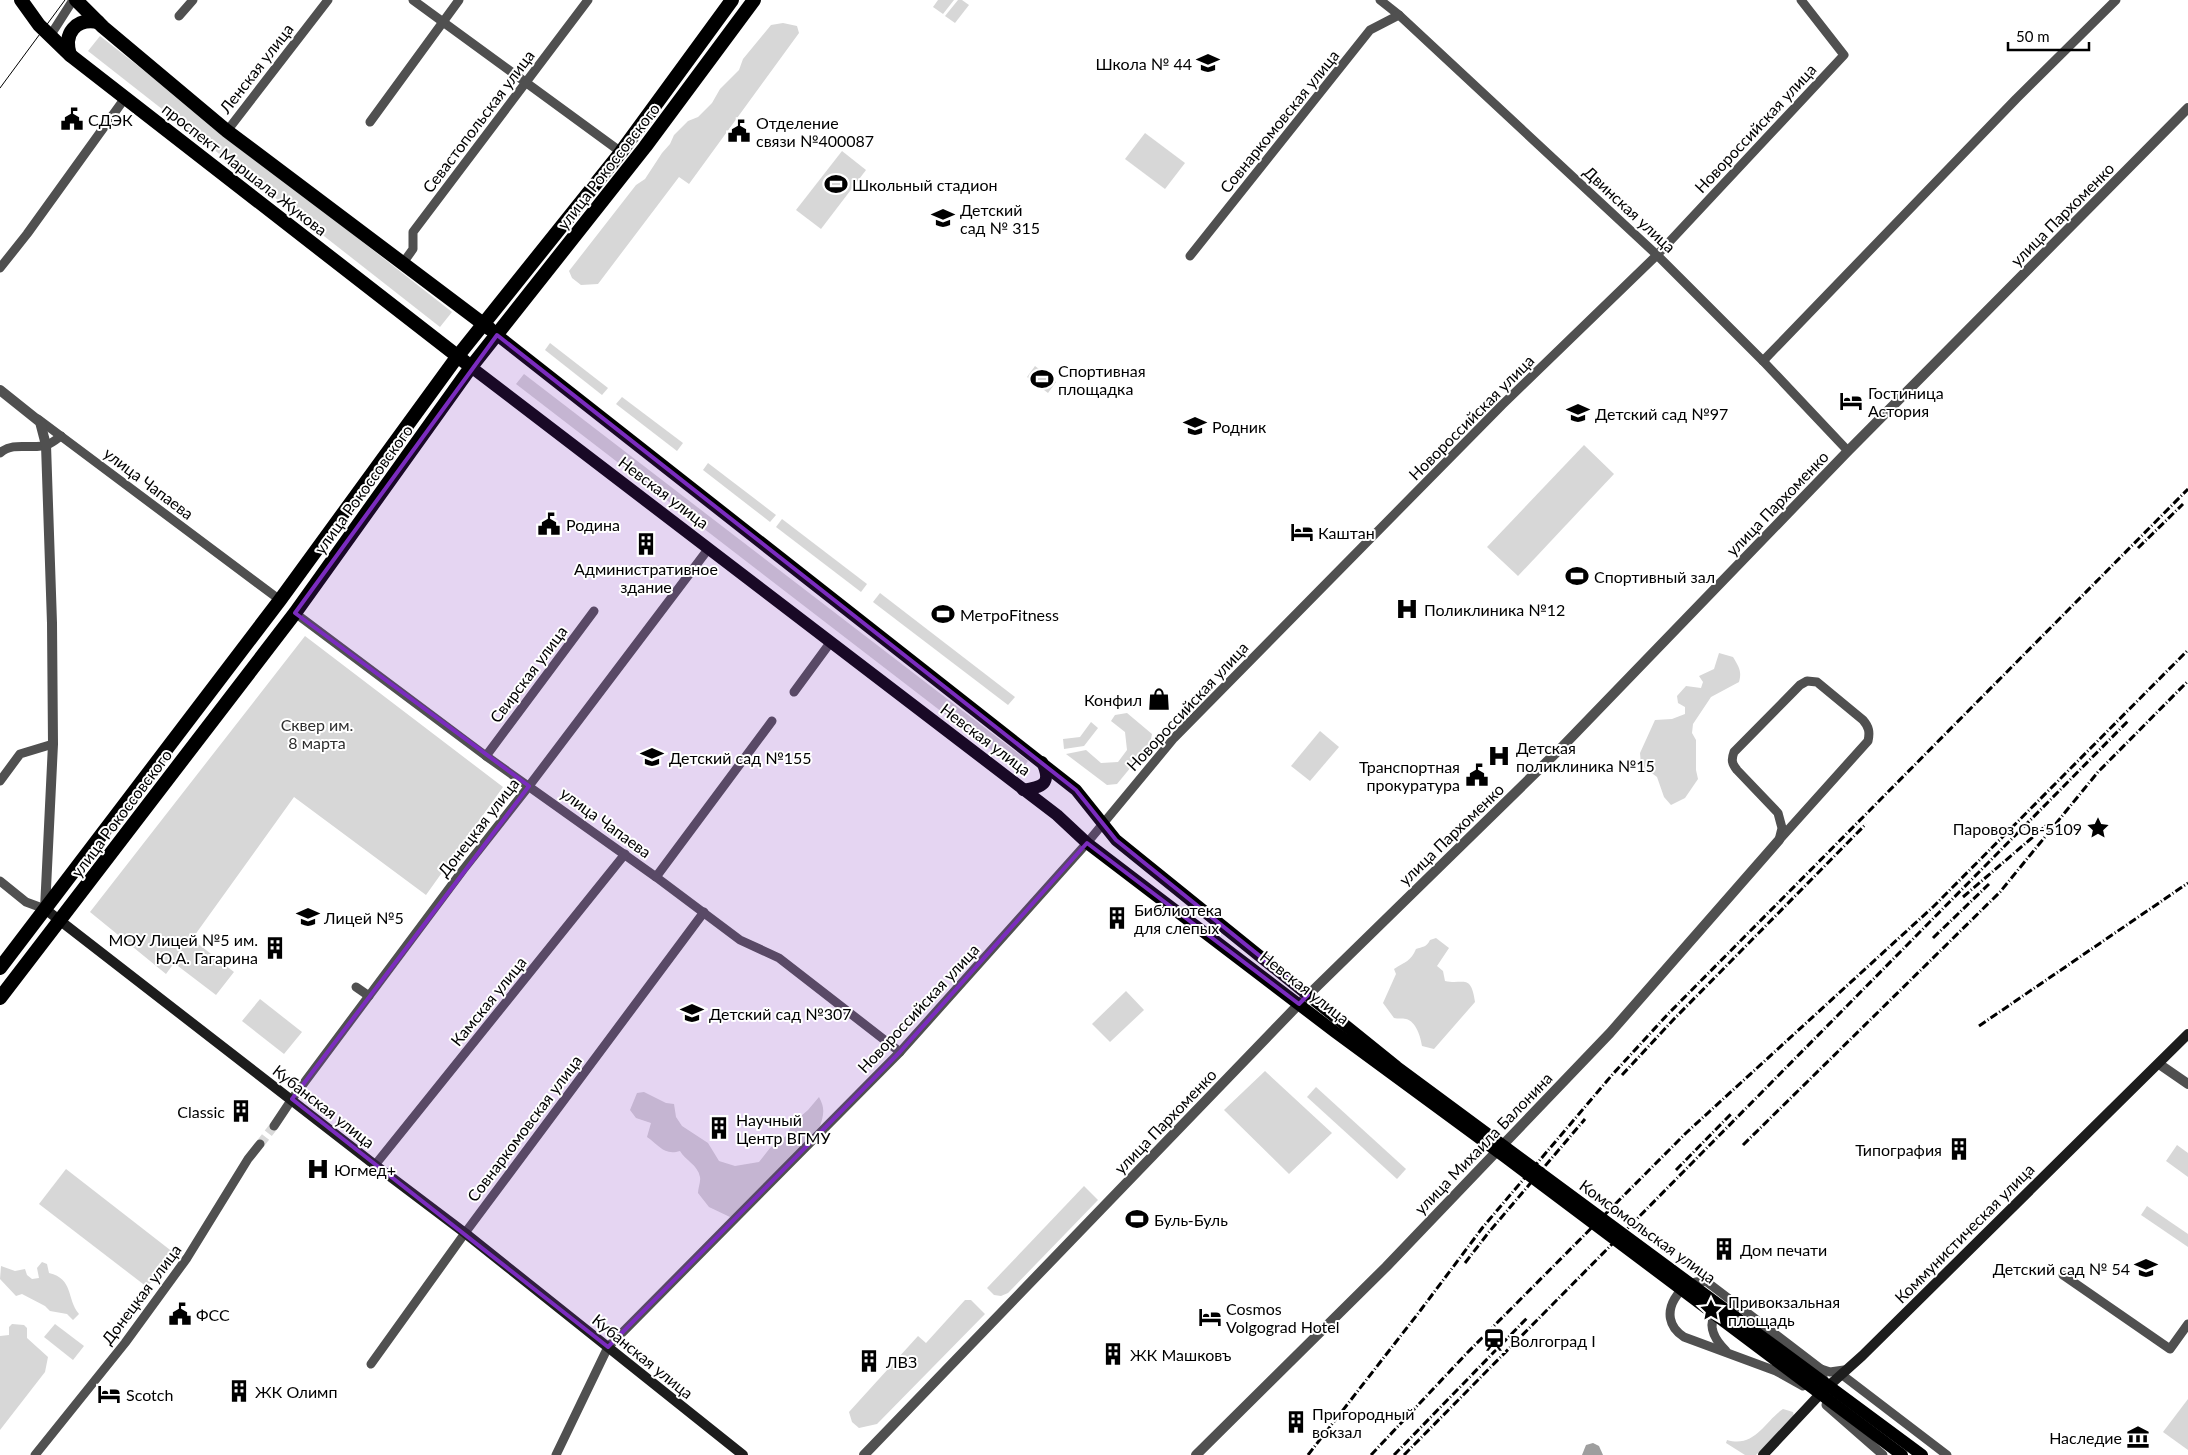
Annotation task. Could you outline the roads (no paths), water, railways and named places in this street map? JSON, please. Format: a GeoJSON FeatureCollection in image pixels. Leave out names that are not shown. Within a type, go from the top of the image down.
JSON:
{"type":"FeatureCollection","features":[{"type":"Feature","properties":{"kind":"highway","name":"проспект Маршала Жукова"},"geometry":{"type":"LineString","coordinates":[[21,0],[50,36],[70,55],[457,357]]}},
{"type":"Feature","properties":{"kind":"highway","name":"проспект Маршала Жукова"},"geometry":{"type":"LineString","coordinates":[[74,0],[227,131],[497,335]]}},
{"type":"Feature","properties":{"kind":"highway","name":"улица Рокоссовского"},"geometry":{"type":"LineString","coordinates":[[0,968],[280,600],[457,357],[621,152],[732,0]]}},
{"type":"Feature","properties":{"kind":"highway","name":"улица Рокоссовского"},"geometry":{"type":"LineString","coordinates":[[0,998],[295,613],[471,368],[645,147],[754,0]]}},
{"type":"Feature","properties":{"kind":"highway"},"geometry":{"type":"LineString","coordinates":[[70,55],[67,46],[72,28],[89,20],[98,22]]}},
{"type":"Feature","properties":{"kind":"highway","name":"Невская улица"},"geometry":{"type":"LineString","coordinates":[[457,357],[471,368]]}},
{"type":"Feature","properties":{"kind":"main road","name":"Невская улица"},"geometry":{"type":"LineString","coordinates":[[497,335],[1076,790],[1102,824],[1122,845],[1303,1000]]}},
{"type":"Feature","properties":{"kind":"main road","name":"Невская улица"},"geometry":{"type":"LineString","coordinates":[[471,368],[1057,815],[1087,843],[1303,1000],[1496,1145]]}},
{"type":"Feature","properties":{"kind":"main road"},"geometry":{"type":"LineString","coordinates":[[1023,790],[1038,787],[1045,783],[1047,777],[1042,762]]}},
{"type":"Feature","properties":{"kind":"main road","name":"Кубанская улица"},"geometry":{"type":"LineString","coordinates":[[45,909],[465,1233],[743,1455]]}},
{"type":"Feature","properties":{"kind":"main road","name":"Коммунистическая улица"},"geometry":{"type":"LineString","coordinates":[[1763,1455],[1842,1372],[1862,1356],[2188,1034]]}},
{"type":"Feature","properties":{"kind":"main road","name":"Комсомольская улица"},"geometry":{"type":"LineString","coordinates":[[1496,1145],[1902,1455]]}},
{"type":"Feature","properties":{"kind":"main road","name":"Комсомольская улица"},"geometry":{"type":"LineString","coordinates":[[1496,1145],[1922,1455]]}},
{"type":"Feature","properties":{"kind":"street"},"geometry":{"type":"LineString","coordinates":[[50,36],[74,0]]}},
{"type":"Feature","properties":{"kind":"street"},"geometry":{"type":"LineString","coordinates":[[179,16],[192,0]]}},
{"type":"Feature","properties":{"kind":"street","name":"Ленская улица"},"geometry":{"type":"LineString","coordinates":[[227,131],[328,0]]}},
{"type":"Feature","properties":{"kind":"street"},"geometry":{"type":"LineString","coordinates":[[413,0],[621,152]]}},
{"type":"Feature","properties":{"kind":"street"},"geometry":{"type":"LineString","coordinates":[[370,122],[458,0]]}},
{"type":"Feature","properties":{"kind":"street","name":"Севастопольская улица"},"geometry":{"type":"LineString","coordinates":[[403,263],[413,249],[413,232],[588,0]]}},
{"type":"Feature","properties":{"kind":"street","name":"Двинская улица"},"geometry":{"type":"LineString","coordinates":[[1380,0],[1399,15],[1657,255],[1764,361],[1848,451]]}},
{"type":"Feature","properties":{"kind":"street","name":"Новороссийская улица"},"geometry":{"type":"LineString","coordinates":[[556,1455],[608,1347],[900,1052],[1087,843],[1174,738],[1502,405],[1657,255],[1844,55],[1801,0]]}},
{"type":"Feature","properties":{"kind":"street"},"geometry":{"type":"LineString","coordinates":[[1764,361],[2016,99],[2116,0]]}},
{"type":"Feature","properties":{"kind":"street","name":"Совнаркомовская улица"},"geometry":{"type":"LineString","coordinates":[[1190,256],[1370,30],[1399,15]]}},
{"type":"Feature","properties":{"kind":"street"},"geometry":{"type":"LineString","coordinates":[[0,268],[27,234],[125,98]]}},
{"type":"Feature","properties":{"kind":"street","name":"улица Пархоменко"},"geometry":{"type":"LineString","coordinates":[[864,1455],[1303,1000],[1563,746],[1848,451],[2188,108]]}},
{"type":"Feature","properties":{"kind":"street","name":"улица Чапаева"},"geometry":{"type":"LineString","coordinates":[[0,390],[280,600]]}},
{"type":"Feature","properties":{"kind":"street"},"geometry":{"type":"LineString","coordinates":[[30,413],[40,422],[46,445],[52,623],[53,744],[45,909]]}},
{"type":"Feature","properties":{"kind":"street"},"geometry":{"type":"LineString","coordinates":[[0,453],[5,449],[26,445],[46,445],[61,436]]}},
{"type":"Feature","properties":{"kind":"street","name":"Донецкая улица"},"geometry":{"type":"LineString","coordinates":[[274,1126],[292,1099],[463,870],[709,548]]}},
{"type":"Feature","properties":{"kind":"street","name":"Свирская улица"},"geometry":{"type":"LineString","coordinates":[[486,756],[594,611]]}},
{"type":"Feature","properties":{"kind":"street","name":"улица Чапаева"},"geometry":{"type":"LineString","coordinates":[[295,613],[486,756],[625,854],[740,940],[779,958],[900,1052]]}},
{"type":"Feature","properties":{"kind":"street"},"geometry":{"type":"LineString","coordinates":[[794,692],[830,643]]}},
{"type":"Feature","properties":{"kind":"street"},"geometry":{"type":"LineString","coordinates":[[1807,681],[1817,682],[1863,720],[1870,734],[1868,741],[1779,840],[1782,828],[1778,813],[1736,770],[1732,765],[1731,758],[1734,752],[1800,685],[1807,681]]}},
{"type":"Feature","properties":{"kind":"street"},"geometry":{"type":"LineString","coordinates":[[656,877],[772,720]]}},
{"type":"Feature","properties":{"kind":"street"},"geometry":{"type":"LineString","coordinates":[[0,782],[20,754],[53,744]]}},
{"type":"Feature","properties":{"kind":"street","name":"улица Михаила Балонина"},"geometry":{"type":"LineString","coordinates":[[1196,1455],[1386,1266],[1610,1033],[1779,840]]}},
{"type":"Feature","properties":{"kind":"street","name":"Камская улица"},"geometry":{"type":"LineString","coordinates":[[375,1165],[625,854]]}},
{"type":"Feature","properties":{"kind":"street","name":"Кубанская улица"},"geometry":{"type":"LineString","coordinates":[[0,881],[26,902],[45,909]]}},
{"type":"Feature","properties":{"kind":"street","name":"Совнаркомовская улица"},"geometry":{"type":"LineString","coordinates":[[371,1364],[465,1233],[704,912]]}},
{"type":"Feature","properties":{"kind":"street"},"geometry":{"type":"LineString","coordinates":[[356,987],[369,996]]}},
{"type":"Feature","properties":{"kind":"street"},"geometry":{"type":"LineString","coordinates":[[2158,1064],[2188,1084]]}},
{"type":"Feature","properties":{"kind":"street","name":"Донецкая улица"},"geometry":{"type":"LineString","coordinates":[[35,1455],[125,1343],[187,1258],[248,1159],[260,1144]]}},
{"type":"Feature","properties":{"kind":"street"},"geometry":{"type":"LineString","coordinates":[[2063,1275],[2170,1349],[2188,1324]]}},
{"type":"Feature","properties":{"kind":"street"},"geometry":{"type":"LineString","coordinates":[[1883,1455],[1821,1394],[1776,1371],[1678,1334],[1670,1322],[1668,1314],[1671,1304],[1686,1287],[1700,1280],[1707,1282],[1821,1369],[1830,1372],[1842,1372],[1947,1455]]}},
{"type":"Feature","properties":{"kind":"street"},"geometry":{"type":"LineString","coordinates":[[1729,1354],[1713,1334],[1712,1318],[1719,1309],[1728,1304],[1737,1305]]}},
{"type":"Feature","properties":{"kind":"street"},"geometry":{"type":"LineString","coordinates":[[1821,1369],[1826,1382],[1821,1394]]}},
{"type":"Feature","properties":{"kind":"tunnel"},"geometry":{"type":"LineString","coordinates":[[260,1144],[274,1126]]}},
{"type":"Feature","properties":{"kind":"tram line"},"geometry":{"type":"LineString","coordinates":[[0,88],[65,0]]}},
{"type":"Feature","properties":{"kind":"railway"},"geometry":{"type":"LineString","coordinates":[[1308,1455],[1483,1227],[1612,1075],[1668,1014],[2188,489]]}},
{"type":"Feature","properties":{"kind":"railway"},"geometry":{"type":"LineString","coordinates":[[2138,548],[2183,504]]}},
{"type":"Feature","properties":{"kind":"railway"},"geometry":{"type":"LineString","coordinates":[[1371,1455],[1467,1353],[1686,1133],[1934,906],[2188,650]]}},
{"type":"Feature","properties":{"kind":"railway"},"geometry":{"type":"LineString","coordinates":[[1743,1145],[2000,892],[2098,772],[2188,681]]}},
{"type":"Feature","properties":{"kind":"railway"},"geometry":{"type":"LineString","coordinates":[[1404,1455],[2129,720]]}},
{"type":"Feature","properties":{"kind":"railway"},"geometry":{"type":"LineString","coordinates":[[1622,1075],[1674,1019],[1866,824]]}},
{"type":"Feature","properties":{"kind":"railway"},"geometry":{"type":"LineString","coordinates":[[1963,897],[2048,824]]}},
{"type":"Feature","properties":{"kind":"railway"},"geometry":{"type":"LineString","coordinates":[[1979,1026],[2188,883]]}},
{"type":"Feature","properties":{"kind":"railway"},"geometry":{"type":"LineString","coordinates":[[1933,938],[1989,884]]}},
{"type":"Feature","properties":{"kind":"railway"},"geometry":{"type":"LineString","coordinates":[[1676,1170],[1732,1113]]}},
{"type":"Feature","properties":{"kind":"railway"},"geometry":{"type":"LineString","coordinates":[[1465,1263],[1585,1119]]}},
{"type":"Feature","properties":{"kind":"railway"},"geometry":{"type":"LineString","coordinates":[[1394,1455],[1527,1318]]}},
{"type":"Feature","properties":{"kind":"place","name":"Школа № 44"},"geometry":{"type":"Point","coordinates":[1208,63]}},
{"type":"Feature","properties":{"kind":"place","name":"СДЭК"},"geometry":{"type":"Point","coordinates":[72,119]}},
{"type":"Feature","properties":{"kind":"place","name":"Отделение связи №400087"},"geometry":{"type":"Point","coordinates":[739,131]}},
{"type":"Feature","properties":{"kind":"place","name":"Школьный стадион"},"geometry":{"type":"Point","coordinates":[836,184]}},
{"type":"Feature","properties":{"kind":"place","name":"Детский сад № 315"},"geometry":{"type":"Point","coordinates":[943,218]}},
{"type":"Feature","properties":{"kind":"place","name":"Спортивная площадка"},"geometry":{"type":"Point","coordinates":[1042,379]}},
{"type":"Feature","properties":{"kind":"place","name":"Гостиница Астория"},"geometry":{"type":"Point","coordinates":[1851,401]}},
{"type":"Feature","properties":{"kind":"place","name":"Детский сад №97"},"geometry":{"type":"Point","coordinates":[1578,413]}},
{"type":"Feature","properties":{"kind":"place","name":"Родник"},"geometry":{"type":"Point","coordinates":[1195,426]}},
{"type":"Feature","properties":{"kind":"place","name":"Родина"},"geometry":{"type":"Point","coordinates":[549,524]}},
{"type":"Feature","properties":{"kind":"place","name":"Каштан"},"geometry":{"type":"Point","coordinates":[1302,532]}},
{"type":"Feature","properties":{"kind":"place","name":"Административное здание"},"geometry":{"type":"Point","coordinates":[646,544]}},
{"type":"Feature","properties":{"kind":"place","name":"Спортивный зал"},"geometry":{"type":"Point","coordinates":[1577,576]}},
{"type":"Feature","properties":{"kind":"place","name":"Поликлиника №12"},"geometry":{"type":"Point","coordinates":[1407,609]}},
{"type":"Feature","properties":{"kind":"place","name":"МетроFitness"},"geometry":{"type":"Point","coordinates":[943,614]}},
{"type":"Feature","properties":{"kind":"place","name":"Конфил"},"geometry":{"type":"Point","coordinates":[1159,699]}},
{"type":"Feature","properties":{"kind":"place","name":"Детская поликлиника №15"},"geometry":{"type":"Point","coordinates":[1499,756]}},
{"type":"Feature","properties":{"kind":"place","name":"Детский сад №155"},"geometry":{"type":"Point","coordinates":[652,757]}},
{"type":"Feature","properties":{"kind":"place","name":"Транспортная прокуратура"},"geometry":{"type":"Point","coordinates":[1477,775]}},
{"type":"Feature","properties":{"kind":"place","name":"Паровоз Ов-5109"},"geometry":{"type":"Point","coordinates":[2098,828]}},
{"type":"Feature","properties":{"kind":"place","name":"Лицей №5"},"geometry":{"type":"Point","coordinates":[308,917]}},
{"type":"Feature","properties":{"kind":"place","name":"Библиотека для слепых"},"geometry":{"type":"Point","coordinates":[1117,918]}},
{"type":"Feature","properties":{"kind":"place","name":"МОУ Лицей №5 им. Ю.А. Гагарина"},"geometry":{"type":"Point","coordinates":[275,948]}},
{"type":"Feature","properties":{"kind":"place","name":"Детский сад №307"},"geometry":{"type":"Point","coordinates":[692,1013]}},
{"type":"Feature","properties":{"kind":"place","name":"Classic"},"geometry":{"type":"Point","coordinates":[241,1111]}},
{"type":"Feature","properties":{"kind":"place","name":"Научный Центр ВГМУ"},"geometry":{"type":"Point","coordinates":[719,1128]}},
{"type":"Feature","properties":{"kind":"place","name":"Типография"},"geometry":{"type":"Point","coordinates":[1959,1149]}},
{"type":"Feature","properties":{"kind":"place","name":"Югмед+"},"geometry":{"type":"Point","coordinates":[318,1169]}},
{"type":"Feature","properties":{"kind":"place","name":"Буль-Буль"},"geometry":{"type":"Point","coordinates":[1137,1219]}},
{"type":"Feature","properties":{"kind":"place","name":"Дом печати"},"geometry":{"type":"Point","coordinates":[1724,1249]}},
{"type":"Feature","properties":{"kind":"place","name":"Детский сад № 54"},"geometry":{"type":"Point","coordinates":[2146,1268]}},
{"type":"Feature","properties":{"kind":"place","name":"Привокзальная площадь"},"geometry":{"type":"Point","coordinates":[1711,1310]}},
{"type":"Feature","properties":{"kind":"place","name":"ФСС"},"geometry":{"type":"Point","coordinates":[180,1314]}},
{"type":"Feature","properties":{"kind":"place","name":"Cosmos Volgograd Hotel"},"geometry":{"type":"Point","coordinates":[1210,1317]}},
{"type":"Feature","properties":{"kind":"place","name":"Волгоград I"},"geometry":{"type":"Point","coordinates":[1494,1340]}},
{"type":"Feature","properties":{"kind":"place","name":"ЖК Машковъ"},"geometry":{"type":"Point","coordinates":[1113,1354]}},
{"type":"Feature","properties":{"kind":"place","name":"ЛВЗ"},"geometry":{"type":"Point","coordinates":[869,1361]}},
{"type":"Feature","properties":{"kind":"place","name":"ЖК Олимп"},"geometry":{"type":"Point","coordinates":[239,1391]}},
{"type":"Feature","properties":{"kind":"place","name":"Scotch"},"geometry":{"type":"Point","coordinates":[109,1394]}},
{"type":"Feature","properties":{"kind":"place","name":"Пригородный вокзал"},"geometry":{"type":"Point","coordinates":[1296,1422]}},
{"type":"Feature","properties":{"kind":"place","name":"Наследие"},"geometry":{"type":"Point","coordinates":[2138,1437]}},
{"type":"Feature","properties":{"kind":"park label","name":"Сквер им. 8 марта"},"geometry":{"type":"Point","coordinates":[317,733]}}]}
